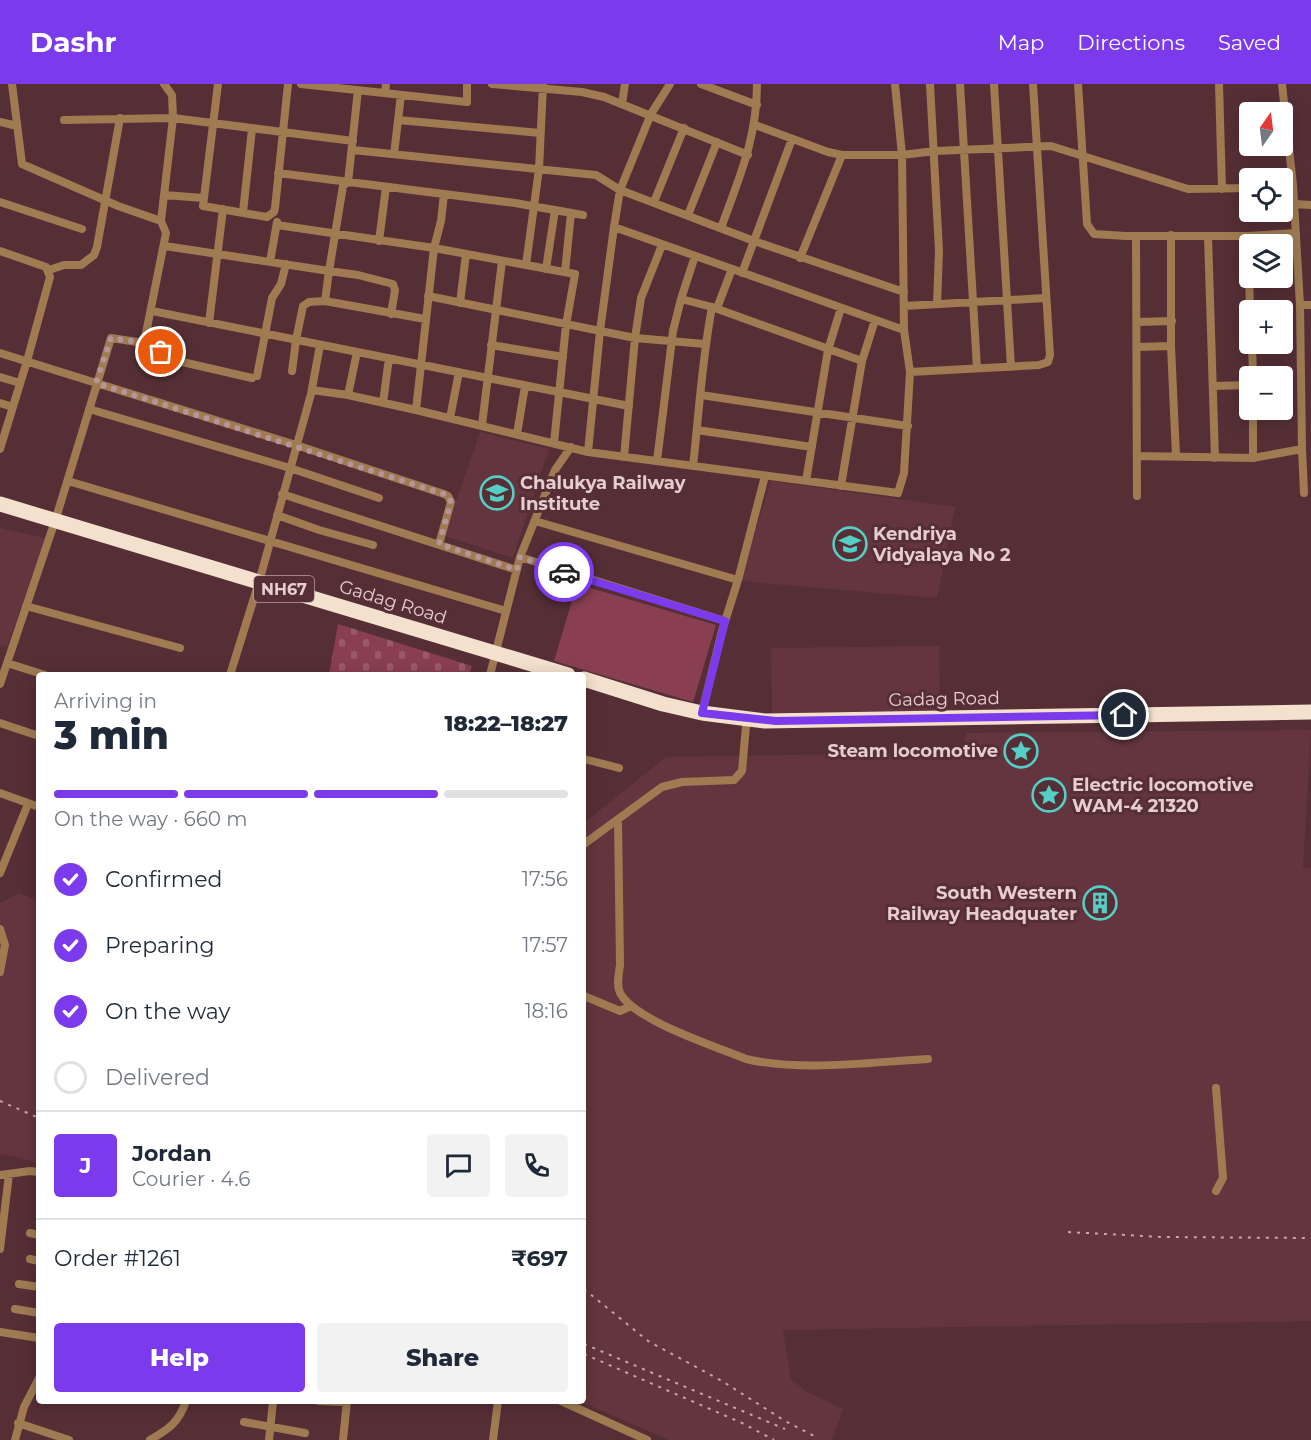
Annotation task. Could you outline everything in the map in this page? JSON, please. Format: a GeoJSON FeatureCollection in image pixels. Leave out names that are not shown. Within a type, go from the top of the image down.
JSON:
{"type":"FeatureCollection","features":[{"type":"Feature","properties":{"kind":"highway","name":"Gadag Road"},"geometry":{"type":"LineString","coordinates":[[0,504],[54,524],[258,585],[494,663],[531,672]]}},
{"type":"Feature","properties":{"kind":"highway","name":"Gadag Road"},"geometry":{"type":"LineString","coordinates":[[0,512],[54,524]]}},
{"type":"Feature","properties":{"kind":"highway","name":"Gadag Road"},"geometry":{"type":"LineString","coordinates":[[494,663],[550,672]]}},
{"type":"Feature","properties":{"kind":"highway","name":"Gadag Road"},"geometry":{"type":"LineString","coordinates":[[586,681],[663,704],[702,713],[776,721],[1311,712]]}},
{"type":"Feature","properties":{"kind":"highway","name":"Gadag Road"},"geometry":{"type":"LineString","coordinates":[[586,688],[701,720],[776,728],[1311,720]]}},
{"type":"Feature","properties":{"kind":"street"},"geometry":{"type":"LineString","coordinates":[[12,84],[22,164],[161,221]]}},
{"type":"Feature","properties":{"kind":"street"},"geometry":{"type":"LineString","coordinates":[[144,343],[165,246],[166,233],[161,221],[173,118],[172,95],[164,84]]}},
{"type":"Feature","properties":{"kind":"street"},"geometry":{"type":"LineString","coordinates":[[218,84],[203,206],[267,216],[274,212]]}},
{"type":"Feature","properties":{"kind":"street"},"geometry":{"type":"LineString","coordinates":[[270,262],[277,225],[274,212],[288,84]]}},
{"type":"Feature","properties":{"kind":"street"},"geometry":{"type":"LineString","coordinates":[[300,84],[466,102],[467,84]]}},
{"type":"Feature","properties":{"kind":"street"},"geometry":{"type":"LineString","coordinates":[[385,93],[386,84]]}},
{"type":"Feature","properties":{"kind":"street"},"geometry":{"type":"LineString","coordinates":[[497,84],[583,88],[747,155]]}},
{"type":"Feature","properties":{"kind":"street"},"geometry":{"type":"LineString","coordinates":[[622,105],[625,84]]}},
{"type":"Feature","properties":{"kind":"street"},"geometry":{"type":"LineString","coordinates":[[588,452],[600,332],[620,190],[651,114],[670,84]]}},
{"type":"Feature","properties":{"kind":"street"},"geometry":{"type":"LineString","coordinates":[[701,84],[757,105]]}},
{"type":"Feature","properties":{"kind":"street"},"geometry":{"type":"LineString","coordinates":[[722,228],[755,125],[757,84]]}},
{"type":"Feature","properties":{"kind":"street"},"geometry":{"type":"LineString","coordinates":[[312,390],[348,395],[416,410],[588,452],[898,493],[904,473],[910,372],[904,330],[902,155],[895,84]]}},
{"type":"Feature","properties":{"kind":"street"},"geometry":{"type":"LineString","coordinates":[[930,84],[939,251],[937,304]]}},
{"type":"Feature","properties":{"kind":"street"},"geometry":{"type":"LineString","coordinates":[[960,84],[977,368]]}},
{"type":"Feature","properties":{"kind":"street"},"geometry":{"type":"LineString","coordinates":[[994,84],[1011,367]]}},
{"type":"Feature","properties":{"kind":"street"},"geometry":{"type":"LineString","coordinates":[[910,372],[1039,365],[1048,362],[1050,355],[1033,84]]}},
{"type":"Feature","properties":{"kind":"street"},"geometry":{"type":"LineString","coordinates":[[1078,84],[1088,228],[1094,234],[1239,236]]}},
{"type":"Feature","properties":{"kind":"street"},"geometry":{"type":"LineString","coordinates":[[1219,84],[1222,189]]}},
{"type":"Feature","properties":{"kind":"street"},"geometry":{"type":"LineString","coordinates":[[1282,84],[1291,168]]}},
{"type":"Feature","properties":{"kind":"street"},"geometry":{"type":"LineString","coordinates":[[526,265],[539,169],[542,86]]}},
{"type":"Feature","properties":{"kind":"street"},"geometry":{"type":"LineString","coordinates":[[324,301],[343,186],[348,182],[358,90]]}},
{"type":"Feature","properties":{"kind":"street"},"geometry":{"type":"LineString","coordinates":[[394,154],[401,95]]}},
{"type":"Feature","properties":{"kind":"street"},"geometry":{"type":"LineString","coordinates":[[49,270],[59,266],[81,265],[94,255],[100,236],[120,118]]}},
{"type":"Feature","properties":{"kind":"street"},"geometry":{"type":"LineString","coordinates":[[64,120],[173,118],[353,141]]}},
{"type":"Feature","properties":{"kind":"street"},"geometry":{"type":"LineString","coordinates":[[398,120],[540,133]]}},
{"type":"Feature","properties":{"kind":"street"},"geometry":{"type":"LineString","coordinates":[[0,122],[17,126]]}},
{"type":"Feature","properties":{"kind":"street"},"geometry":{"type":"LineString","coordinates":[[755,125],[842,155],[902,155],[935,151],[1051,146],[1188,189],[1239,188]]}},
{"type":"Feature","properties":{"kind":"street"},"geometry":{"type":"LineString","coordinates":[[654,202],[684,128]]}},
{"type":"Feature","properties":{"kind":"street"},"geometry":{"type":"LineString","coordinates":[[243,213],[252,129]]}},
{"type":"Feature","properties":{"kind":"street"},"geometry":{"type":"LineString","coordinates":[[742,273],[792,139]]}},
{"type":"Feature","properties":{"kind":"street"},"geometry":{"type":"LineString","coordinates":[[688,215],[717,142]]}},
{"type":"Feature","properties":{"kind":"street"},"geometry":{"type":"LineString","coordinates":[[353,150],[596,175],[620,190],[754,241],[904,292]]}},
{"type":"Feature","properties":{"kind":"street"},"geometry":{"type":"LineString","coordinates":[[800,258],[842,155]]}},
{"type":"Feature","properties":{"kind":"street"},"geometry":{"type":"LineString","coordinates":[[278,173],[582,214]]}},
{"type":"Feature","properties":{"kind":"street"},"geometry":{"type":"LineString","coordinates":[[1293,185],[1307,418],[1302,449],[1304,493]]}},
{"type":"Feature","properties":{"kind":"street"},"geometry":{"type":"LineString","coordinates":[[379,241],[386,187]]}},
{"type":"Feature","properties":{"kind":"street"},"geometry":{"type":"LineString","coordinates":[[416,410],[423,364],[425,319],[434,249],[441,221],[444,194]]}},
{"type":"Feature","properties":{"kind":"street"},"geometry":{"type":"LineString","coordinates":[[164,195],[204,198]]}},
{"type":"Feature","properties":{"kind":"street"},"geometry":{"type":"LineString","coordinates":[[0,202],[82,229]]}},
{"type":"Feature","properties":{"kind":"street"},"geometry":{"type":"LineString","coordinates":[[1294,204],[1311,205]]}},
{"type":"Feature","properties":{"kind":"street"},"geometry":{"type":"LineString","coordinates":[[209,323],[223,209]]}},
{"type":"Feature","properties":{"kind":"street"},"geometry":{"type":"LineString","coordinates":[[546,269],[555,210]]}},
{"type":"Feature","properties":{"kind":"street"},"geometry":{"type":"LineString","coordinates":[[565,272],[571,213]]}},
{"type":"Feature","properties":{"kind":"street"},"geometry":{"type":"LineString","coordinates":[[277,225],[466,254],[576,274],[566,325],[554,443]]}},
{"type":"Feature","properties":{"kind":"street"},"geometry":{"type":"LineString","coordinates":[[614,227],[904,330]]}},
{"type":"Feature","properties":{"kind":"street"},"geometry":{"type":"LineString","coordinates":[[1280,234],[1296,233]]}},
{"type":"Feature","properties":{"kind":"street"},"geometry":{"type":"LineString","coordinates":[[1136,236],[1137,496]]}},
{"type":"Feature","properties":{"kind":"street"},"geometry":{"type":"LineString","coordinates":[[1172,236],[1171,346],[1176,456]]}},
{"type":"Feature","properties":{"kind":"street"},"geometry":{"type":"LineString","coordinates":[[1208,236],[1215,458]]}},
{"type":"Feature","properties":{"kind":"street"},"geometry":{"type":"LineString","coordinates":[[624,457],[641,298],[662,244]]}},
{"type":"Feature","properties":{"kind":"street"},"geometry":{"type":"LineString","coordinates":[[165,246],[358,275],[393,284],[391,314]]}},
{"type":"Feature","properties":{"kind":"street"},"geometry":{"type":"LineString","coordinates":[[0,251],[39,263],[49,270],[50,277],[0,449]]}},
{"type":"Feature","properties":{"kind":"street"},"geometry":{"type":"LineString","coordinates":[[460,303],[466,254]]}},
{"type":"Feature","properties":{"kind":"street"},"geometry":{"type":"LineString","coordinates":[[657,461],[671,343],[694,256]]}},
{"type":"Feature","properties":{"kind":"street"},"geometry":{"type":"LineString","coordinates":[[482,425],[502,261]]}},
{"type":"Feature","properties":{"kind":"street"},"geometry":{"type":"LineString","coordinates":[[0,684],[68,481],[111,338],[144,343],[178,361],[255,377],[272,298],[281,284],[286,264]]}},
{"type":"Feature","properties":{"kind":"street"},"geometry":{"type":"LineString","coordinates":[[693,466],[705,344],[715,308],[732,269]]}},
{"type":"Feature","properties":{"kind":"street"},"geometry":{"type":"LineString","coordinates":[[428,296],[600,332],[671,343],[705,344]]}},
{"type":"Feature","properties":{"kind":"street"},"geometry":{"type":"LineString","coordinates":[[904,306],[1046,298]]}},
{"type":"Feature","properties":{"kind":"street"},"geometry":{"type":"LineString","coordinates":[[681,299],[715,308],[862,361]]}},
{"type":"Feature","properties":{"kind":"street"},"geometry":{"type":"LineString","coordinates":[[292,371],[303,306],[309,302],[324,301],[425,319]]}},
{"type":"Feature","properties":{"kind":"street"},"geometry":{"type":"LineString","coordinates":[[1300,305],[1311,305]]}},
{"type":"Feature","properties":{"kind":"street"},"geometry":{"type":"LineString","coordinates":[[806,481],[828,350],[841,309]]}},
{"type":"Feature","properties":{"kind":"street"},"geometry":{"type":"LineString","coordinates":[[152,311],[629,405]]}},
{"type":"Feature","properties":{"kind":"street"},"geometry":{"type":"LineString","coordinates":[[841,486],[862,361],[875,320]]}},
{"type":"Feature","properties":{"kind":"street"},"geometry":{"type":"LineString","coordinates":[[1137,322],[1172,321]]}},
{"type":"Feature","properties":{"kind":"street"},"geometry":{"type":"LineString","coordinates":[[231,672],[258,585],[312,390],[320,345]]}},
{"type":"Feature","properties":{"kind":"street"},"geometry":{"type":"LineString","coordinates":[[491,345],[563,357]]}},
{"type":"Feature","properties":{"kind":"street"},"geometry":{"type":"LineString","coordinates":[[1137,347],[1171,346]]}},
{"type":"Feature","properties":{"kind":"street"},"geometry":{"type":"LineString","coordinates":[[348,395],[357,352]]}},
{"type":"Feature","properties":{"kind":"street"},"geometry":{"type":"LineString","coordinates":[[0,353],[448,496],[450,508],[439,544]]}},
{"type":"Feature","properties":{"kind":"street"},"geometry":{"type":"LineString","coordinates":[[383,403],[389,358]]}},
{"type":"Feature","properties":{"kind":"street"},"geometry":{"type":"LineString","coordinates":[[450,418],[459,372]]}},
{"type":"Feature","properties":{"kind":"street"},"geometry":{"type":"LineString","coordinates":[[0,378],[20,383]]}},
{"type":"Feature","properties":{"kind":"street"},"geometry":{"type":"LineString","coordinates":[[1213,386],[1239,385]]}},
{"type":"Feature","properties":{"kind":"street"},"geometry":{"type":"LineString","coordinates":[[517,434],[525,386]]}},
{"type":"Feature","properties":{"kind":"street"},"geometry":{"type":"LineString","coordinates":[[701,395],[908,426]]}},
{"type":"Feature","properties":{"kind":"street"},"geometry":{"type":"LineString","coordinates":[[0,403],[13,407]]}},
{"type":"Feature","properties":{"kind":"street"},"geometry":{"type":"LineString","coordinates":[[89,409],[290,468],[379,498]]}},
{"type":"Feature","properties":{"kind":"street"},"geometry":{"type":"LineString","coordinates":[[1253,420],[1253,458]]}},
{"type":"Feature","properties":{"kind":"street"},"geometry":{"type":"LineString","coordinates":[[697,429],[812,447]]}},
{"type":"Feature","properties":{"kind":"street"},"geometry":{"type":"LineString","coordinates":[[494,663],[520,557],[555,470],[571,447]]}},
{"type":"Feature","properties":{"kind":"street"},"geometry":{"type":"LineString","coordinates":[[1138,456],[1253,458],[1302,449]]}},
{"type":"Feature","properties":{"kind":"street"},"geometry":{"type":"LineString","coordinates":[[702,713],[765,476]]}},
{"type":"Feature","properties":{"kind":"street"},"geometry":{"type":"LineString","coordinates":[[68,481],[506,611]]}},
{"type":"Feature","properties":{"kind":"street"},"geometry":{"type":"LineString","coordinates":[[282,494],[517,570]]}},
{"type":"Feature","properties":{"kind":"street"},"geometry":{"type":"LineString","coordinates":[[277,515],[373,545]]}},
{"type":"Feature","properties":{"kind":"street"},"geometry":{"type":"LineString","coordinates":[[535,521],[738,580]]}},
{"type":"Feature","properties":{"kind":"street"},"geometry":{"type":"LineString","coordinates":[[520,557],[725,621]]}},
{"type":"Feature","properties":{"kind":"street"},"geometry":{"type":"LineString","coordinates":[[26,606],[180,648]]}},
{"type":"Feature","properties":{"kind":"street"},"geometry":{"type":"LineString","coordinates":[[7,663],[36,672]]}},
{"type":"Feature","properties":{"kind":"street"},"geometry":{"type":"LineString","coordinates":[[0,723],[36,735]]}},
{"type":"Feature","properties":{"kind":"street"},"geometry":{"type":"LineString","coordinates":[[586,843],[662,787],[672,783],[734,780],[742,771],[746,726]]}},
{"type":"Feature","properties":{"kind":"street"},"geometry":{"type":"LineString","coordinates":[[586,760],[619,768]]}},
{"type":"Feature","properties":{"kind":"street"},"geometry":{"type":"LineString","coordinates":[[0,793],[36,806]]}},
{"type":"Feature","properties":{"kind":"street"},"geometry":{"type":"LineString","coordinates":[[0,873],[28,804]]}},
{"type":"Feature","properties":{"kind":"street"},"geometry":{"type":"LineString","coordinates":[[618,820],[620,965],[618,988],[631,1006],[661,1024],[746,1059],[759,1062],[825,1065],[928,1059]]}},
{"type":"Feature","properties":{"kind":"street"},"geometry":{"type":"LineString","coordinates":[[0,929],[5,945],[0,972]]}},
{"type":"Feature","properties":{"kind":"street"},"geometry":{"type":"LineString","coordinates":[[586,997],[620,1011],[631,1006]]}},
{"type":"Feature","properties":{"kind":"street"},"geometry":{"type":"LineString","coordinates":[[1216,1088],[1223,1178],[1216,1191]]}},
{"type":"Feature","properties":{"kind":"street"},"geometry":{"type":"LineString","coordinates":[[0,1249],[4,1175],[36,1172]]}},
{"type":"Feature","properties":{"kind":"street"},"geometry":{"type":"LineString","coordinates":[[30,1233],[36,1234]]}},
{"type":"Feature","properties":{"kind":"street"},"geometry":{"type":"LineString","coordinates":[[30,1259],[36,1261]]}},
{"type":"Feature","properties":{"kind":"street"},"geometry":{"type":"LineString","coordinates":[[19,1284],[36,1287]]}},
{"type":"Feature","properties":{"kind":"street"},"geometry":{"type":"LineString","coordinates":[[15,1309],[36,1312]]}},
{"type":"Feature","properties":{"kind":"street"},"geometry":{"type":"LineString","coordinates":[[0,1332],[36,1338]]}},
{"type":"Feature","properties":{"kind":"street"},"geometry":{"type":"LineString","coordinates":[[15,1440],[18,1423],[36,1384]]}},
{"type":"Feature","properties":{"kind":"street"},"geometry":{"type":"LineString","coordinates":[[150,1440],[161,1434],[181,1416],[185,1404]]}},
{"type":"Feature","properties":{"kind":"street"},"geometry":{"type":"LineString","coordinates":[[269,1440],[273,1404]]}},
{"type":"Feature","properties":{"kind":"street"},"geometry":{"type":"LineString","coordinates":[[343,1440],[346,1404]]}},
{"type":"Feature","properties":{"kind":"street"},"geometry":{"type":"LineString","coordinates":[[493,1440],[498,1404]]}},
{"type":"Feature","properties":{"kind":"street"},"geometry":{"type":"LineString","coordinates":[[568,1404],[647,1440]]}},
{"type":"Feature","properties":{"kind":"street"},"geometry":{"type":"LineString","coordinates":[[244,1422],[305,1433]]}},
{"type":"Feature","properties":{"kind":"street"},"geometry":{"type":"LineString","coordinates":[[18,1423],[69,1440]]}},
{"type":"Feature","properties":{"kind":"shaded area","name":"Chalukya Railway Institute"},"geometry":{"type":"Polygon","coordinates":[[[480,432],[549,449],[513,558],[444,536],[480,432]]]}},
{"type":"Feature","properties":{"kind":"shaded area","name":"Kendriya Vidyalaya No 2"},"geometry":{"type":"Polygon","coordinates":[[[771,481],[955,507],[937,598],[740,581],[771,481]]]}},
{"type":"Feature","properties":{"kind":"shaded area"},"geometry":{"type":"Polygon","coordinates":[[[0,528],[45,538],[7,647],[0,645],[0,528]]]}},
{"type":"Feature","properties":{"kind":"shaded area"},"geometry":{"type":"Polygon","coordinates":[[[939,646],[940,711],[772,713],[771,648],[939,646]]]}},
{"type":"Feature","properties":{"kind":"shaded area"},"geometry":{"type":"Polygon","coordinates":[[[1311,730],[1303,868],[1311,868],[1311,1321],[783,1330],[791,1379],[807,1392],[843,1409],[832,1440],[669,1440],[586,1404],[586,821],[666,757],[963,752],[966,733],[1311,730]]]}},
{"type":"Feature","properties":{"kind":"shaded area"},"geometry":{"type":"Polygon","coordinates":[[[19,893],[36,900],[36,1163],[0,1154],[0,903],[19,893]]]}},
{"type":"Feature","properties":{"kind":"green space"},"geometry":{"type":"Polygon","coordinates":[[[577,584],[716,625],[693,702],[554,661],[577,584]]]}},
{"type":"Feature","properties":{"kind":"green space"},"geometry":{"type":"Polygon","coordinates":[[[338,624],[472,666],[470,672],[330,672],[338,624]]]}},
{"type":"Feature","properties":{"kind":"railway"},"geometry":{"type":"LineString","coordinates":[[0,1101],[36,1117]]}},
{"type":"Feature","properties":{"kind":"railway"},"geometry":{"type":"LineString","coordinates":[[1068,1232],[1163,1237],[1311,1238]]}},
{"type":"Feature","properties":{"kind":"railway"},"geometry":{"type":"LineString","coordinates":[[586,1291],[648,1341],[722,1381],[785,1421],[816,1437]]}},
{"type":"Feature","properties":{"kind":"railway"},"geometry":{"type":"LineString","coordinates":[[586,1345],[785,1429]]}},
{"type":"Feature","properties":{"kind":"railway"},"geometry":{"type":"LineString","coordinates":[[586,1355],[742,1423],[774,1440]]}},
{"type":"Feature","properties":{"kind":"way so far"},"geometry":{"type":"LineString","coordinates":[[161,352],[144,343],[111,338],[96,383],[444,494],[451,502],[439,544],[517,570],[520,557],[564,572]]}},
{"type":"Feature","properties":{"kind":"place","name":"Chalukya Railway Institute"},"geometry":{"type":"Point","coordinates":[497,493]}},
{"type":"Feature","properties":{"kind":"place","name":"Kendriya Vidyalaya No 2"},"geometry":{"type":"Point","coordinates":[850,544]}},
{"type":"Feature","properties":{"kind":"place","name":"Steam locomotive"},"geometry":{"type":"Point","coordinates":[1021,751]}},
{"type":"Feature","properties":{"kind":"place","name":"Electric locomotive WAM-4 21320"},"geometry":{"type":"Point","coordinates":[1049,795]}},
{"type":"Feature","properties":{"kind":"place","name":"South Western Railway Headquater"},"geometry":{"type":"Point","coordinates":[1100,903]}},
{"type":"Feature","properties":{"kind":"route"},"geometry":{"type":"LineString","coordinates":[[564,572],[725,621],[702,713],[765,721],[1124,715]]}}]}
